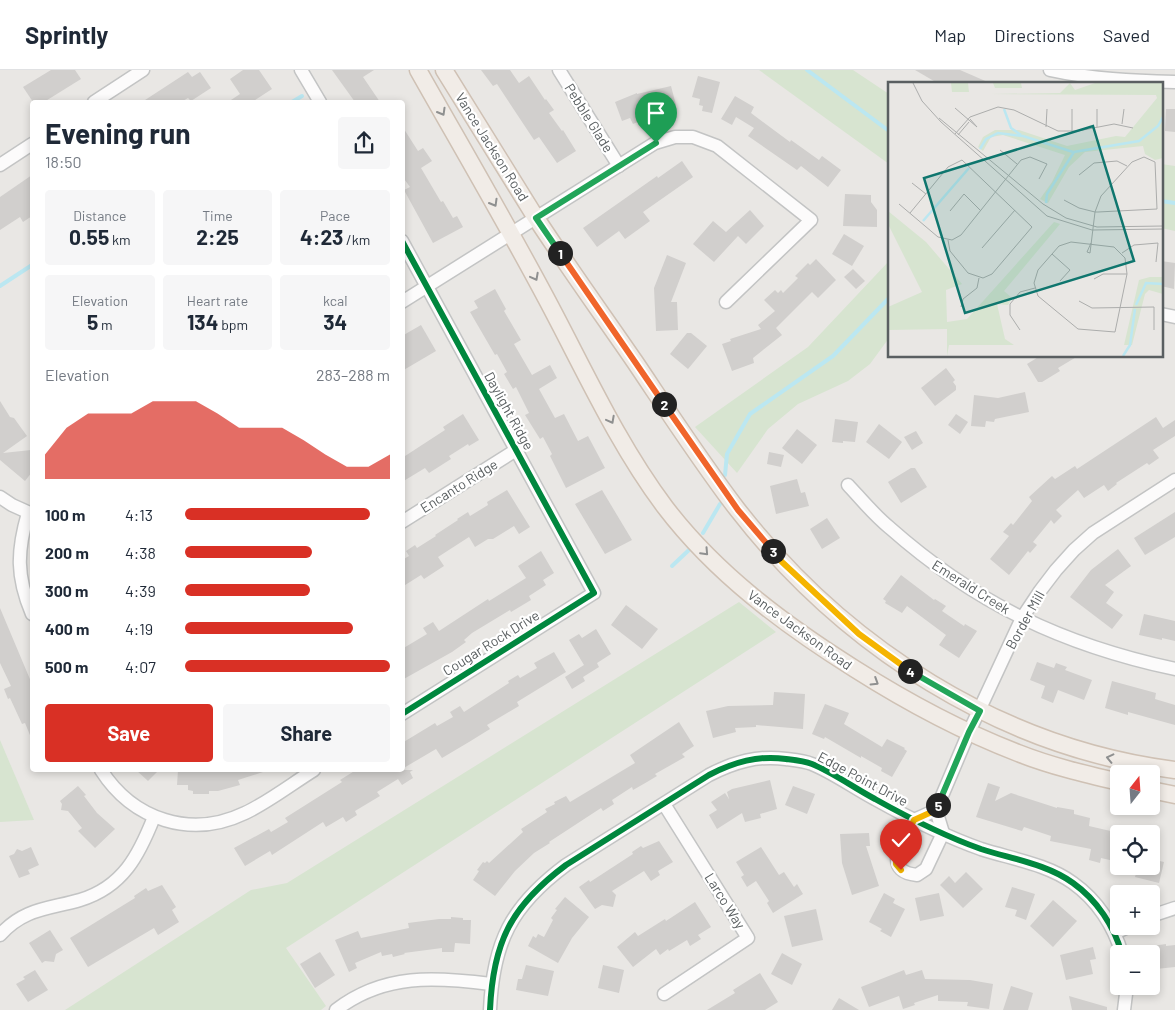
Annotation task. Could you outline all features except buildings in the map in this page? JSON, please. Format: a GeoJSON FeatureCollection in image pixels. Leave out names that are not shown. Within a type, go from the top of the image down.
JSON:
{"type":"FeatureCollection","features":[{"type":"Feature","properties":{"kind":"main road","name":"Vance Jackson Road"},"geometry":{"type":"LineString","coordinates":[[418,70],[512,234],[630,456],[666,508],[708,555],[757,601],[824,650],[896,695],[969,732],[1017,753],[1110,780]]}},
{"type":"Feature","properties":{"kind":"main road","name":"Vance Jackson Road"},"geometry":{"type":"LineString","coordinates":[[444,70],[536,218],[721,487],[782,562],[859,634],[913,673],[980,711],[1004,723],[1047,739],[1101,756],[1154,768],[1175,770]]}},
{"type":"Feature","properties":{"kind":"main road"},"geometry":{"type":"LineString","coordinates":[[1160,792],[1175,795]]}},
{"type":"Feature","properties":{"kind":"street"},"geometry":{"type":"LineString","coordinates":[[97,100],[143,70]]}},
{"type":"Feature","properties":{"kind":"street"},"geometry":{"type":"LineString","coordinates":[[301,70],[319,100]]}},
{"type":"Feature","properties":{"kind":"street","name":"Pebble Glade"},"geometry":{"type":"LineString","coordinates":[[559,70],[619,166]]}},
{"type":"Feature","properties":{"kind":"street"},"geometry":{"type":"LineString","coordinates":[[1050,70],[1072,75],[1124,80],[1175,82]]}},
{"type":"Feature","properties":{"kind":"street"},"geometry":{"type":"LineString","coordinates":[[405,300],[656,143],[675,137],[693,137],[716,146],[811,220],[726,302]]}},
{"type":"Feature","properties":{"kind":"street"},"geometry":{"type":"LineString","coordinates":[[0,165],[30,145]]}},
{"type":"Feature","properties":{"kind":"street","name":"Daylight Ridge"},"geometry":{"type":"LineString","coordinates":[[405,247],[594,593]]}},
{"type":"Feature","properties":{"kind":"street"},"geometry":{"type":"LineString","coordinates":[[1162,314],[1175,317]]}},
{"type":"Feature","properties":{"kind":"street","name":"Encanto Ridge"},"geometry":{"type":"LineString","coordinates":[[405,520],[516,450]]}},
{"type":"Feature","properties":{"kind":"street","name":"Border Mill"},"geometry":{"type":"LineString","coordinates":[[936,810],[969,732],[1022,618],[1056,570],[1093,533],[1175,480]]}},
{"type":"Feature","properties":{"kind":"street","name":"Emerald Creek"},"geometry":{"type":"LineString","coordinates":[[848,484],[888,527],[928,561],[977,594],[1043,629],[1074,641],[1132,660],[1175,669]]}},
{"type":"Feature","properties":{"kind":"street"},"geometry":{"type":"LineString","coordinates":[[0,497],[12,506],[30,514],[21,539],[20,557],[23,585],[30,608]]}},
{"type":"Feature","properties":{"kind":"street","name":"Cougar Rock Drive"},"geometry":{"type":"LineString","coordinates":[[405,712],[594,593]]}},
{"type":"Feature","properties":{"kind":"street","name":"Edge Point Drive"},"geometry":{"type":"LineString","coordinates":[[490,1010],[497,953],[507,929],[525,902],[545,881],[566,865],[709,775],[728,765],[750,759],[774,757],[810,763],[943,834],[1050,870],[1072,883],[1092,900],[1110,924]]}},
{"type":"Feature","properties":{"kind":"street"},"geometry":{"type":"LineString","coordinates":[[103,772],[110,783],[126,800],[154,817],[166,821],[189,824],[224,821],[246,813],[311,772]]}},
{"type":"Feature","properties":{"kind":"street","name":"Larco Way"},"geometry":{"type":"LineString","coordinates":[[664,804],[748,938],[664,994]]}},
{"type":"Feature","properties":{"kind":"street"},"geometry":{"type":"LineString","coordinates":[[936,810],[943,834],[926,869],[918,875],[908,874],[896,864],[896,857],[914,820],[936,810]]}},
{"type":"Feature","properties":{"kind":"street"},"geometry":{"type":"LineString","coordinates":[[0,935],[14,921],[38,910],[81,900],[104,889],[122,875],[134,861],[154,817]]}},
{"type":"Feature","properties":{"kind":"street"},"geometry":{"type":"LineString","coordinates":[[1160,913],[1175,908]]}},
{"type":"Feature","properties":{"kind":"street"},"geometry":{"type":"LineString","coordinates":[[336,1010],[362,994],[386,985],[416,979],[447,979],[492,984]]}},
{"type":"Feature","properties":{"kind":"street"},"geometry":{"type":"LineString","coordinates":[[1124,1010],[1126,995]]}},
{"type":"Feature","properties":{"kind":"green space"},"geometry":{"type":"Polygon","coordinates":[[[759,70],[853,70],[888,93],[888,163],[759,70]]]}},
{"type":"Feature","properties":{"kind":"green space"},"geometry":{"type":"Polygon","coordinates":[[[1162,164],[1175,166],[1175,231],[1162,228],[1162,164]]]}},
{"type":"Feature","properties":{"kind":"green space"},"geometry":{"type":"Polygon","coordinates":[[[888,262],[888,339],[870,364],[848,381],[798,404],[768,429],[737,473],[695,427],[808,347],[888,262]]]}},
{"type":"Feature","properties":{"kind":"green space"},"geometry":{"type":"Polygon","coordinates":[[[739,602],[776,632],[286,948],[326,1006],[321,1010],[65,1010],[251,890],[287,883],[739,602]]]}},
{"type":"Feature","properties":{"kind":"green space"},"geometry":{"type":"Polygon","coordinates":[[[0,740],[34,820],[0,822],[0,740]]]}},
{"type":"Feature","properties":{"kind":"waterway"},"geometry":{"type":"LineString","coordinates":[[807,70],[888,130]]}},
{"type":"Feature","properties":{"kind":"waterway"},"geometry":{"type":"LineString","coordinates":[[295,100],[302,96]]}},
{"type":"Feature","properties":{"kind":"waterway"},"geometry":{"type":"LineString","coordinates":[[1162,201],[1175,203]]}},
{"type":"Feature","properties":{"kind":"waterway"},"geometry":{"type":"LineString","coordinates":[[0,286],[30,266]]}},
{"type":"Feature","properties":{"kind":"waterway"},"geometry":{"type":"LineString","coordinates":[[725,475],[727,454],[750,414],[833,356],[888,299]]}},
{"type":"Feature","properties":{"kind":"waterway"},"geometry":{"type":"LineString","coordinates":[[703,533],[720,504]]}},
{"type":"Feature","properties":{"kind":"waterway"},"geometry":{"type":"LineString","coordinates":[[672,566],[690,549]]}},
{"type":"Feature","properties":{"kind":"cycle path"},"geometry":{"type":"LineString","coordinates":[[405,246],[594,593],[405,712]]}},
{"type":"Feature","properties":{"kind":"cycle path"},"geometry":{"type":"LineString","coordinates":[[490,1010],[495,964],[501,945],[508,927],[531,895],[566,865],[709,775],[728,766],[756,759],[776,758],[812,764],[867,795],[940,832],[967,844],[1029,863],[1063,876],[1090,897],[1104,914],[1119,945]]}},
{"type":"Feature","properties":{"kind":"route"},"geometry":{"type":"LineString","coordinates":[[656,143],[536,218],[705,464],[738,510],[782,562],[859,634],[913,673],[980,711],[969,732],[936,810],[914,820],[896,857],[896,864],[901,870]]}}]}
